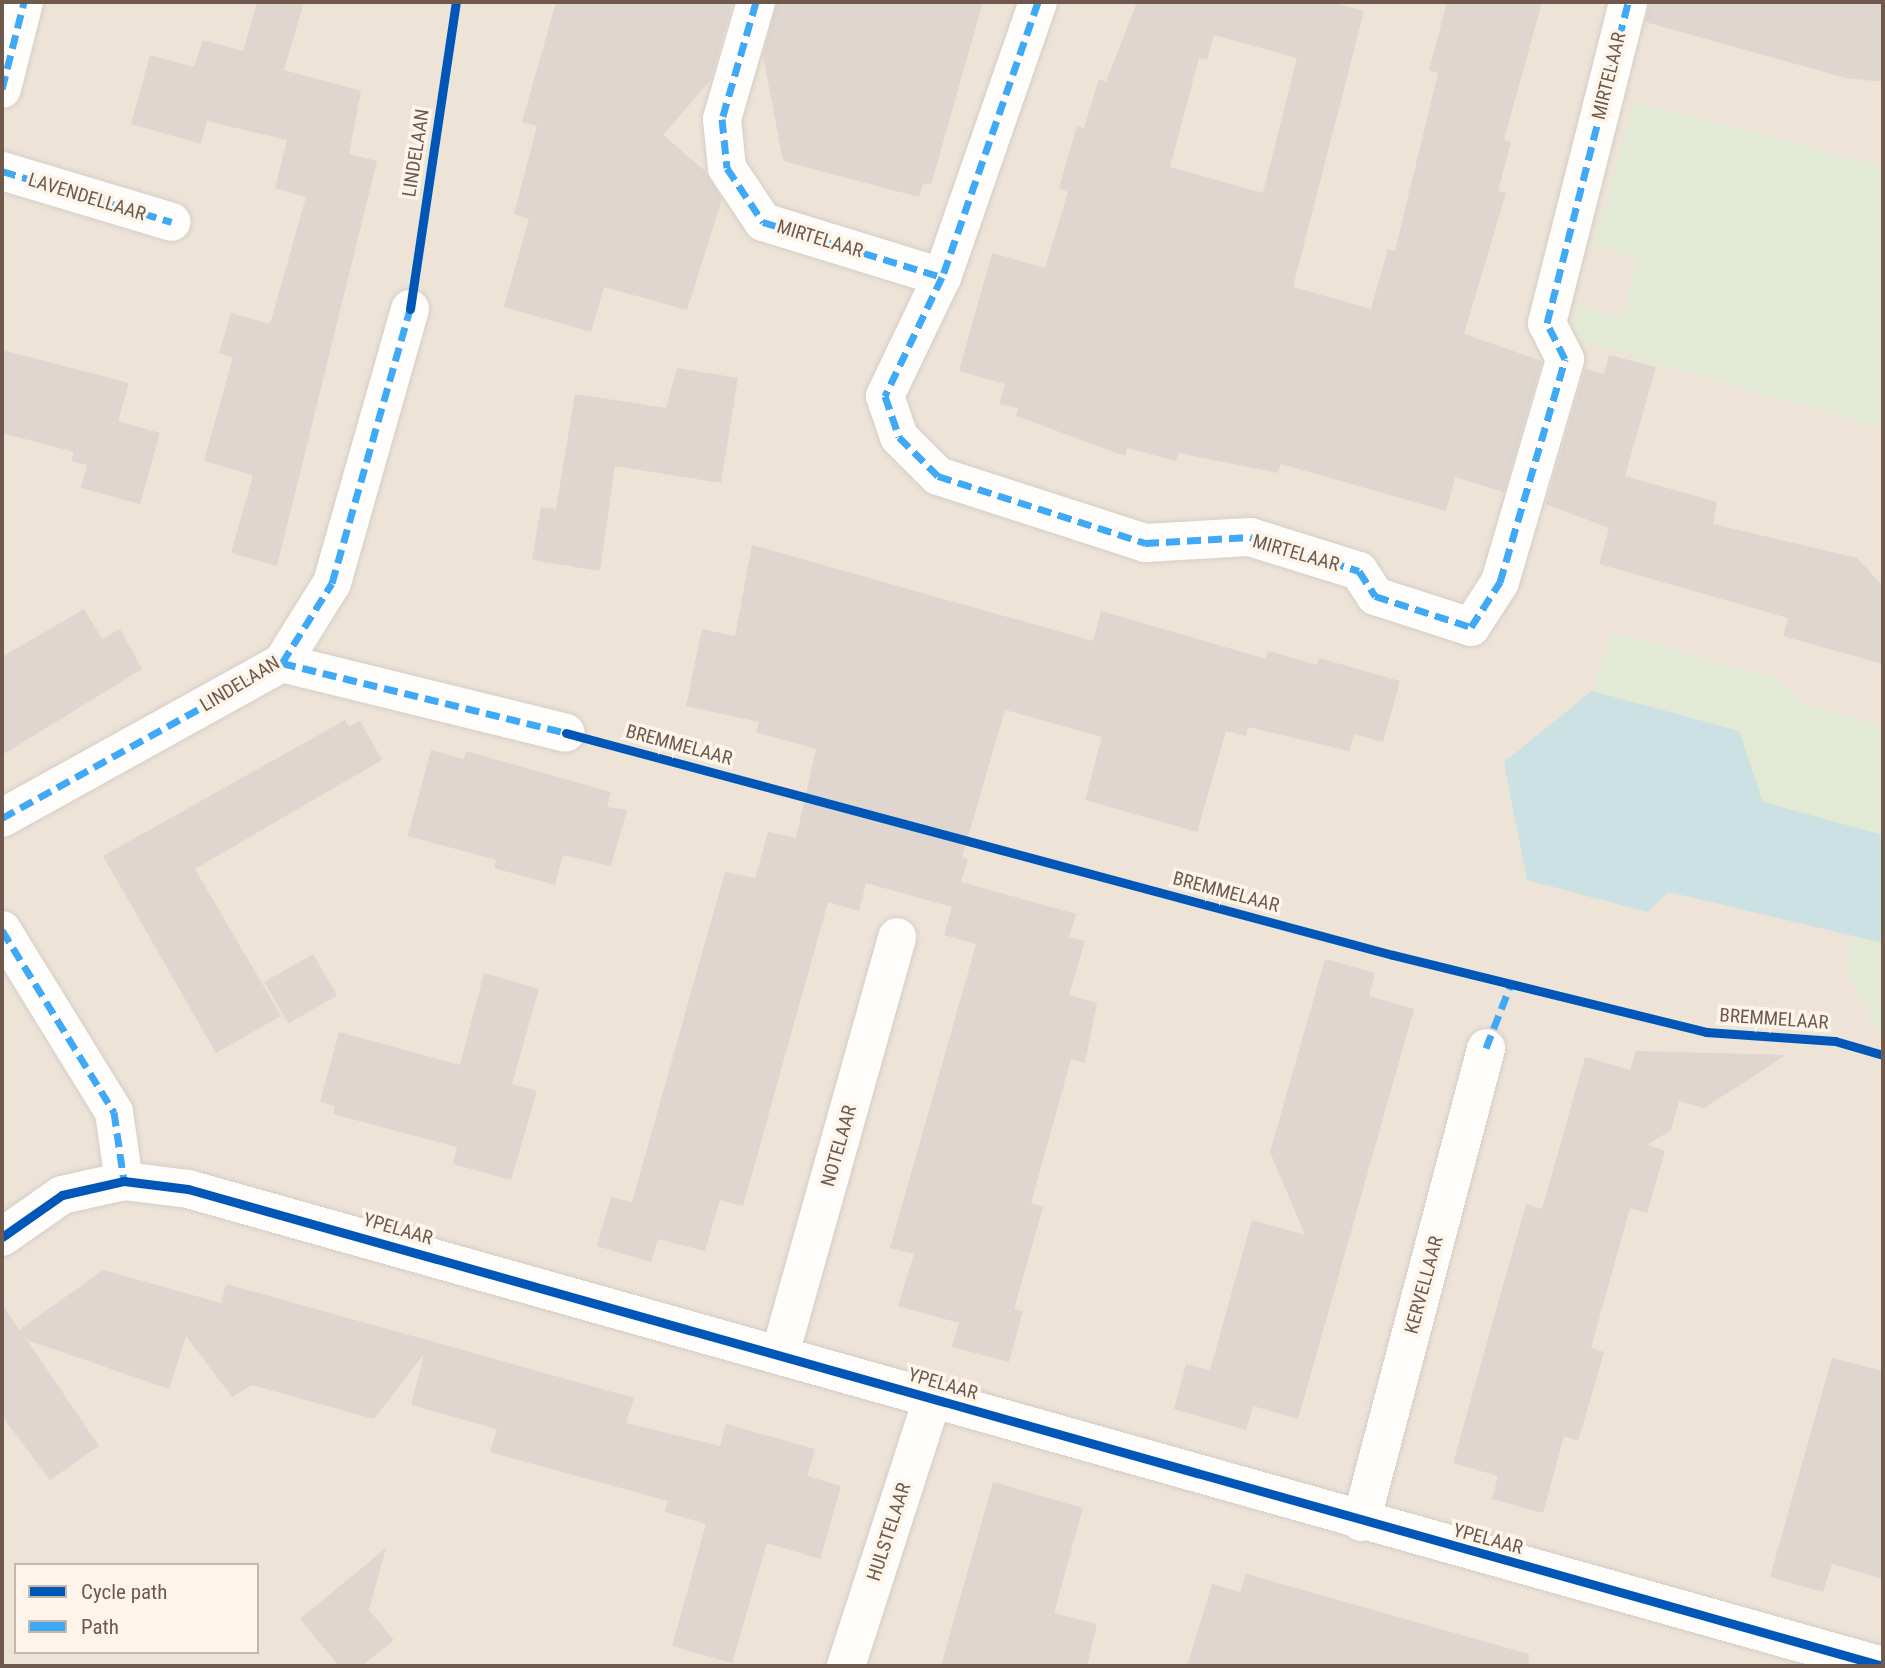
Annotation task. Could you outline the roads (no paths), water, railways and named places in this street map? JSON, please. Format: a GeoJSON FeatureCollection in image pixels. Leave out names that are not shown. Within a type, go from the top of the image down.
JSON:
{"type":"FeatureCollection","features":[{"type":"Feature","properties":{"kind":"street"},"geometry":{"type":"LineString","coordinates":[[2,89],[24,2]]}},
{"type":"Feature","properties":{"kind":"street","name":"MIRTELAAR"},"geometry":{"type":"LineString","coordinates":[[755,2],[722,119],[727,169],[763,222],[942,277]]}},
{"type":"Feature","properties":{"kind":"street","name":"MIRTELAAR"},"geometry":{"type":"LineString","coordinates":[[1038,2],[942,277],[886,396],[899,437],[938,476],[1145,543],[1250,537],[1359,571],[1375,596],[1471,627],[1500,582],[1565,359],[1547,323],[1628,2]]}},
{"type":"Feature","properties":{"kind":"street","name":"LAVENDELLAAR"},"geometry":{"type":"LineString","coordinates":[[2,171],[172,222]]}},
{"type":"Feature","properties":{"kind":"street","name":"LINDELAAN"},"geometry":{"type":"LineString","coordinates":[[2,818],[282,663],[332,583],[410,309]]}},
{"type":"Feature","properties":{"kind":"street"},"geometry":{"type":"LineString","coordinates":[[282,663],[566,733]]}},
{"type":"Feature","properties":{"kind":"street"},"geometry":{"type":"LineString","coordinates":[[2,930],[114,1112],[124,1181]]}},
{"type":"Feature","properties":{"kind":"street","name":"NOTELAAR"},"geometry":{"type":"LineString","coordinates":[[780,1354],[897,937]]}},
{"type":"Feature","properties":{"kind":"street","name":"KERVELLAAR"},"geometry":{"type":"LineString","coordinates":[[1361,1522],[1486,1048]]}},
{"type":"Feature","properties":{"kind":"street","name":"YPELAAR"},"geometry":{"type":"LineString","coordinates":[[2,1237],[62,1195],[124,1181],[188,1189],[780,1354],[1361,1522],[1883,1666]]}},
{"type":"Feature","properties":{"kind":"street","name":"HULSTELAAR"},"geometry":{"type":"LineString","coordinates":[[846,1666],[932,1399]]}}]}
